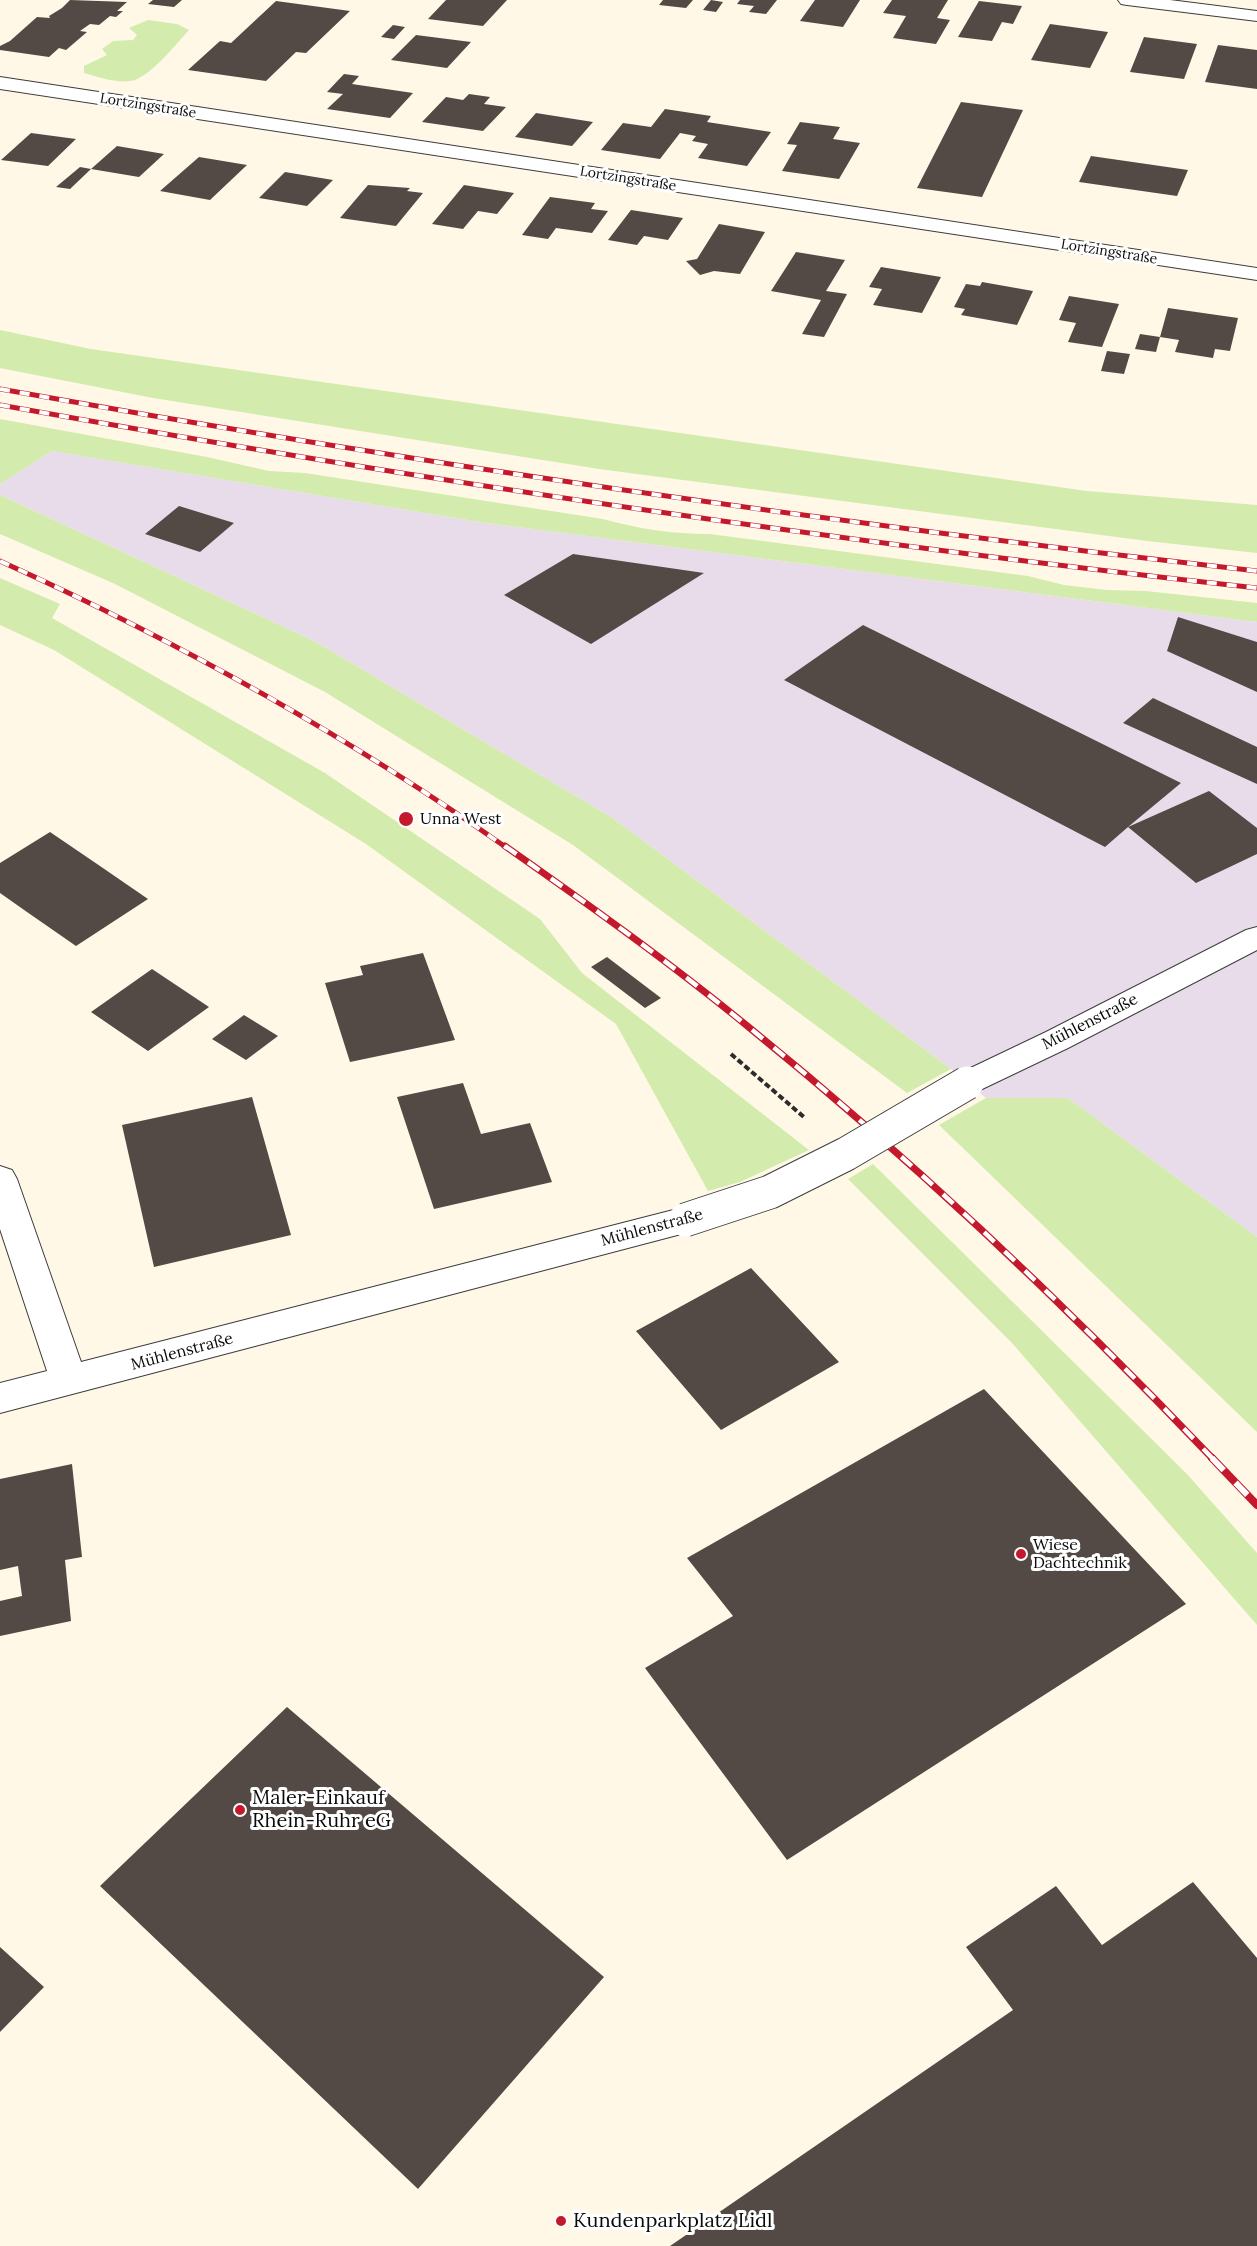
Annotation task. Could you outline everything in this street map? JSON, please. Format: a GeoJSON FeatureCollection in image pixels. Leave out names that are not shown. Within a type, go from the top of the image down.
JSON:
{"type":"FeatureCollection","features":[{"type":"Feature","properties":{"kind":"street"},"geometry":{"type":"LineString","coordinates":[[1127,0],[1257,16]]}},
{"type":"Feature","properties":{"kind":"street","name":"Lortzingstraße"},"geometry":{"type":"LineString","coordinates":[[0,83],[1257,274]]}},
{"type":"Feature","properties":{"kind":"street","name":"Mühlenstraße"},"geometry":{"type":"LineString","coordinates":[[0,1398],[685,1220],[770,1192],[846,1154],[967,1083],[1257,937]]}},
{"type":"Feature","properties":{"kind":"street"},"geometry":{"type":"LineString","coordinates":[[0,1179],[69,1381]]}},
{"type":"Feature","properties":{"kind":"path"},"geometry":{"type":"LineString","coordinates":[[731,1054],[811,1123]]}},
{"type":"Feature","properties":{"kind":"shaded area"},"geometry":{"type":"Polygon","coordinates":[[[52,451],[486,523],[1257,622],[1257,1237],[1068,1098],[986,1098],[951,1069],[611,817],[314,641],[0,495],[0,484],[52,451]]]}},
{"type":"Feature","properties":{"kind":"green space"},"geometry":{"type":"Polygon","coordinates":[[[148,20],[177,24],[189,30],[153,68],[137,79],[118,81],[84,73],[84,66],[107,55],[102,49],[113,41],[133,40],[137,35],[129,28],[148,20]]]}},
{"type":"Feature","properties":{"kind":"green space"},"geometry":{"type":"Polygon","coordinates":[[[0,330],[91,349],[1087,491],[1257,505],[1257,553],[1147,541],[599,469],[153,398],[0,368],[0,330]]]}},
{"type":"Feature","properties":{"kind":"green space"},"geometry":{"type":"Polygon","coordinates":[[[0,419],[207,457],[269,471],[305,473],[603,519],[656,530],[710,534],[1028,576],[1064,585],[1257,603],[1257,622],[486,523],[52,451],[0,484],[0,419]]]}},
{"type":"Feature","properties":{"kind":"green space"},"geometry":{"type":"Polygon","coordinates":[[[0,495],[314,641],[611,817],[951,1069],[907,1093],[573,845],[325,692],[115,584],[0,534],[0,495]]]}},
{"type":"Feature","properties":{"kind":"green space"},"geometry":{"type":"Polygon","coordinates":[[[0,578],[60,604],[52,618],[325,773],[540,919],[582,973],[809,1150],[740,1182],[708,1191],[616,1024],[366,844],[54,650],[0,625],[0,578]]]}},
{"type":"Feature","properties":{"kind":"green space"},"geometry":{"type":"Polygon","coordinates":[[[986,1098],[1068,1098],[1257,1237],[1257,1432],[939,1125],[986,1098]]]}},
{"type":"Feature","properties":{"kind":"green space"},"geometry":{"type":"Polygon","coordinates":[[[873,1164],[1186,1473],[1257,1553],[1257,1625],[1012,1343],[848,1179],[873,1164]]]}},
{"type":"Feature","properties":{"kind":"building"},"geometry":{"type":"Polygon","coordinates":[[[70,0],[127,2],[117,11],[123,11],[116,17],[110,16],[99,25],[90,24],[80,31],[87,32],[66,50],[59,48],[49,57],[0,50],[0,46],[10,41],[37,17],[50,18],[49,16],[70,0]]]}},
{"type":"Feature","properties":{"kind":"building"},"geometry":{"type":"Polygon","coordinates":[[[153,0],[182,0],[174,7],[148,4],[153,0]]]}},
{"type":"Feature","properties":{"kind":"building"},"geometry":{"type":"Polygon","coordinates":[[[446,0],[507,0],[483,26],[428,19],[446,0]]]}},
{"type":"Feature","properties":{"kind":"building"},"geometry":{"type":"Polygon","coordinates":[[[663,0],[693,0],[686,8],[659,5],[663,0]]]}},
{"type":"Feature","properties":{"kind":"building"},"geometry":{"type":"Polygon","coordinates":[[[711,0],[723,2],[716,12],[703,10],[711,0]]]}},
{"type":"Feature","properties":{"kind":"building"},"geometry":{"type":"Polygon","coordinates":[[[740,0],[777,0],[766,14],[749,12],[754,6],[737,4],[740,0]]]}},
{"type":"Feature","properties":{"kind":"building"},"geometry":{"type":"Polygon","coordinates":[[[815,0],[860,0],[843,27],[800,21],[815,0]]]}},
{"type":"Feature","properties":{"kind":"building"},"geometry":{"type":"Polygon","coordinates":[[[892,0],[948,0],[937,18],[950,20],[936,44],[893,38],[906,16],[883,13],[892,0]]]}},
{"type":"Feature","properties":{"kind":"building"},"geometry":{"type":"Polygon","coordinates":[[[276,1],[350,11],[306,53],[296,52],[266,81],[188,70],[220,41],[231,43],[276,1]]]}},
{"type":"Feature","properties":{"kind":"building"},"geometry":{"type":"Polygon","coordinates":[[[979,1],[1022,6],[1013,24],[1002,22],[992,41],[958,37],[979,1]]]}},
{"type":"Feature","properties":{"kind":"building"},"geometry":{"type":"Polygon","coordinates":[[[1050,24],[1108,32],[1090,68],[1031,60],[1050,24]]]}},
{"type":"Feature","properties":{"kind":"building"},"geometry":{"type":"Polygon","coordinates":[[[393,25],[405,27],[394,39],[381,37],[393,25]]]}},
{"type":"Feature","properties":{"kind":"building"},"geometry":{"type":"Polygon","coordinates":[[[416,35],[471,42],[447,68],[391,60],[416,35]]]}},
{"type":"Feature","properties":{"kind":"building"},"geometry":{"type":"Polygon","coordinates":[[[1144,37],[1197,44],[1184,79],[1130,72],[1144,37]]]}},
{"type":"Feature","properties":{"kind":"building"},"geometry":{"type":"Polygon","coordinates":[[[1218,45],[1257,50],[1257,89],[1205,82],[1218,45]]]}},
{"type":"Feature","properties":{"kind":"building"},"geometry":{"type":"Polygon","coordinates":[[[344,74],[359,76],[352,84],[413,93],[390,118],[327,109],[343,94],[327,92],[344,74]]]}},
{"type":"Feature","properties":{"kind":"building"},"geometry":{"type":"Polygon","coordinates":[[[469,94],[490,97],[484,104],[506,107],[483,131],[422,122],[446,97],[463,100],[469,94]]]}},
{"type":"Feature","properties":{"kind":"building"},"geometry":{"type":"Polygon","coordinates":[[[961,102],[1023,110],[982,197],[917,188],[961,102]]]}},
{"type":"Feature","properties":{"kind":"building"},"geometry":{"type":"Polygon","coordinates":[[[665,109],[711,116],[707,122],[771,132],[747,166],[698,158],[708,144],[692,141],[696,136],[680,133],[660,159],[601,150],[623,123],[651,127],[665,109]]]}},
{"type":"Feature","properties":{"kind":"building"},"geometry":{"type":"Polygon","coordinates":[[[536,113],[593,122],[572,146],[515,137],[536,113]]]}},
{"type":"Feature","properties":{"kind":"building"},"geometry":{"type":"Polygon","coordinates":[[[800,122],[840,127],[833,139],[860,143],[839,179],[782,171],[797,145],[787,144],[800,122]]]}},
{"type":"Feature","properties":{"kind":"building"},"geometry":{"type":"Polygon","coordinates":[[[31,133],[76,139],[48,166],[1,160],[31,133]]]}},
{"type":"Feature","properties":{"kind":"building"},"geometry":{"type":"Polygon","coordinates":[[[117,146],[164,154],[139,177],[91,169],[117,146]]]}},
{"type":"Feature","properties":{"kind":"building"},"geometry":{"type":"Polygon","coordinates":[[[1091,156],[1188,170],[1177,196],[1079,182],[1091,156]]]}},
{"type":"Feature","properties":{"kind":"building"},"geometry":{"type":"Polygon","coordinates":[[[199,157],[247,165],[210,200],[160,191],[199,157]]]}},
{"type":"Feature","properties":{"kind":"building"},"geometry":{"type":"Polygon","coordinates":[[[80,167],[91,169],[70,189],[56,187],[80,167]]]}},
{"type":"Feature","properties":{"kind":"building"},"geometry":{"type":"Polygon","coordinates":[[[285,172],[333,180],[307,206],[259,198],[285,172]]]}},
{"type":"Feature","properties":{"kind":"building"},"geometry":{"type":"Polygon","coordinates":[[[368,185],[410,188],[407,191],[423,193],[396,226],[340,218],[368,185]]]}},
{"type":"Feature","properties":{"kind":"building"},"geometry":{"type":"Polygon","coordinates":[[[464,185],[514,193],[497,214],[478,211],[463,229],[432,224],[464,185]]]}},
{"type":"Feature","properties":{"kind":"building"},"geometry":{"type":"Polygon","coordinates":[[[550,197],[595,203],[591,209],[608,211],[592,233],[556,228],[548,239],[522,235],[550,197]]]}},
{"type":"Feature","properties":{"kind":"building"},"geometry":{"type":"Polygon","coordinates":[[[631,210],[683,218],[668,240],[644,236],[637,245],[608,240],[631,210]]]}},
{"type":"Feature","properties":{"kind":"building"},"geometry":{"type":"Polygon","coordinates":[[[719,224],[765,232],[740,274],[714,271],[700,275],[686,261],[697,259],[719,224]]]}},
{"type":"Feature","properties":{"kind":"building"},"geometry":{"type":"Polygon","coordinates":[[[796,252],[845,260],[826,291],[847,294],[824,337],[802,334],[821,300],[771,291],[796,252]]]}},
{"type":"Feature","properties":{"kind":"building"},"geometry":{"type":"Polygon","coordinates":[[[881,267],[941,277],[922,313],[873,305],[882,289],[869,287],[881,267]]]}},
{"type":"Feature","properties":{"kind":"building"},"geometry":{"type":"Polygon","coordinates":[[[982,282],[1033,291],[1017,325],[961,315],[965,309],[954,307],[966,284],[980,286],[982,282]]]}},
{"type":"Feature","properties":{"kind":"building"},"geometry":{"type":"Polygon","coordinates":[[[1069,296],[1119,304],[1102,347],[1068,342],[1076,323],[1059,320],[1069,296]]]}},
{"type":"Feature","properties":{"kind":"building"},"geometry":{"type":"Polygon","coordinates":[[[1168,308],[1238,318],[1230,351],[1215,349],[1213,358],[1175,352],[1179,340],[1160,337],[1168,308]]]}},
{"type":"Feature","properties":{"kind":"building"},"geometry":{"type":"Polygon","coordinates":[[[1140,334],[1160,337],[1156,352],[1135,349],[1140,334]]]}},
{"type":"Feature","properties":{"kind":"building"},"geometry":{"type":"Polygon","coordinates":[[[1107,351],[1130,354],[1124,374],[1101,371],[1107,351]]]}},
{"type":"Feature","properties":{"kind":"building"},"geometry":{"type":"Polygon","coordinates":[[[179,506],[234,523],[200,552],[145,534],[179,506]]]}},
{"type":"Feature","properties":{"kind":"building"},"geometry":{"type":"Polygon","coordinates":[[[573,554],[704,573],[591,644],[504,595],[573,554]]]}},
{"type":"Feature","properties":{"kind":"building"},"geometry":{"type":"Polygon","coordinates":[[[1178,617],[1257,642],[1257,692],[1167,651],[1178,617]]]}},
{"type":"Feature","properties":{"kind":"building"},"geometry":{"type":"Polygon","coordinates":[[[863,625],[1181,783],[1105,847],[784,680],[863,625]]]}},
{"type":"Feature","properties":{"kind":"building"},"geometry":{"type":"Polygon","coordinates":[[[1153,698],[1257,747],[1257,784],[1123,723],[1153,698]]]}},
{"type":"Feature","properties":{"kind":"building"},"geometry":{"type":"Polygon","coordinates":[[[1209,791],[1257,828],[1257,854],[1196,883],[1128,827],[1209,791]]]}},
{"type":"Feature","properties":{"kind":"building"},"geometry":{"type":"Polygon","coordinates":[[[50,832],[148,899],[76,946],[0,893],[0,863],[50,832]]]}},
{"type":"Feature","properties":{"kind":"building"},"geometry":{"type":"Polygon","coordinates":[[[423,953],[455,1040],[350,1062],[325,983],[363,975],[360,966],[423,953]]]}},
{"type":"Feature","properties":{"kind":"building"},"geometry":{"type":"Polygon","coordinates":[[[607,957],[661,998],[645,1008],[591,967],[607,957]]]}},
{"type":"Feature","properties":{"kind":"building"},"geometry":{"type":"Polygon","coordinates":[[[152,969],[209,1007],[148,1051],[91,1012],[152,969]]]}},
{"type":"Feature","properties":{"kind":"building"},"geometry":{"type":"Polygon","coordinates":[[[244,1015],[278,1036],[246,1060],[212,1039],[244,1015]]]}},
{"type":"Feature","properties":{"kind":"building"},"geometry":{"type":"Polygon","coordinates":[[[463,1083],[481,1134],[530,1123],[552,1182],[434,1209],[397,1097],[463,1083]]]}},
{"type":"Feature","properties":{"kind":"building"},"geometry":{"type":"Polygon","coordinates":[[[252,1097],[291,1235],[154,1267],[122,1125],[252,1097]]]}},
{"type":"Feature","properties":{"kind":"building"},"geometry":{"type":"Polygon","coordinates":[[[751,1268],[839,1362],[721,1430],[636,1331],[751,1268]]]}},
{"type":"Feature","properties":{"kind":"building"},"geometry":{"type":"Polygon","coordinates":[[[984,1389],[1186,1604],[787,1860],[645,1668],[733,1616],[687,1558],[984,1389]]]}},
{"type":"Feature","properties":{"kind":"building"},"geometry":{"type":"Polygon","coordinates":[[[72,1464],[82,1557],[65,1560],[71,1621],[0,1636],[0,1601],[22,1596],[18,1566],[0,1570],[0,1479],[72,1464]]]}},
{"type":"Feature","properties":{"kind":"building"},"geometry":{"type":"Polygon","coordinates":[[[287,1707],[604,1977],[418,2189],[100,1886],[287,1707]]]}},
{"type":"Feature","properties":{"kind":"building"},"geometry":{"type":"Polygon","coordinates":[[[1193,1882],[1257,1958],[1257,2246],[670,2246],[1013,2010],[966,1947],[1056,1886],[1102,1945],[1193,1882]]]}},
{"type":"Feature","properties":{"kind":"building"},"geometry":{"type":"Polygon","coordinates":[[[0,1947],[44,1987],[0,2032],[0,1947]]]}},
{"type":"Feature","properties":{"kind":"railway"},"geometry":{"type":"LineString","coordinates":[[0,389],[470,467],[784,513],[1257,571]]}},
{"type":"Feature","properties":{"kind":"railway"},"geometry":{"type":"LineString","coordinates":[[0,405],[313,459],[784,530],[1257,588]]}},
{"type":"Feature","properties":{"kind":"railway"},"geometry":{"type":"LineString","coordinates":[[0,561],[132,624],[260,692],[386,767],[507,848]]}},
{"type":"Feature","properties":{"kind":"railway"},"geometry":{"type":"LineString","coordinates":[[505,846],[691,981],[812,1079],[931,1183],[1047,1291],[1214,1460]]}},
{"type":"Feature","properties":{"kind":"railway"},"geometry":{"type":"LineString","coordinates":[[1212,1458],[1257,1505]]}},
{"type":"Feature","properties":{"kind":"place","name":"Unna West"},"geometry":{"type":"Point","coordinates":[406,819]}},
{"type":"Feature","properties":{"kind":"place","name":"Wiese Dachtechnik"},"geometry":{"type":"Point","coordinates":[1021,1554]}},
{"type":"Feature","properties":{"kind":"place","name":"Maler-Einkauf Rhein-Ruhr eG"},"geometry":{"type":"Point","coordinates":[240,1810]}},
{"type":"Feature","properties":{"kind":"place","name":"Kundenparkplatz Lidl"},"geometry":{"type":"Point","coordinates":[561,2221]}}]}
